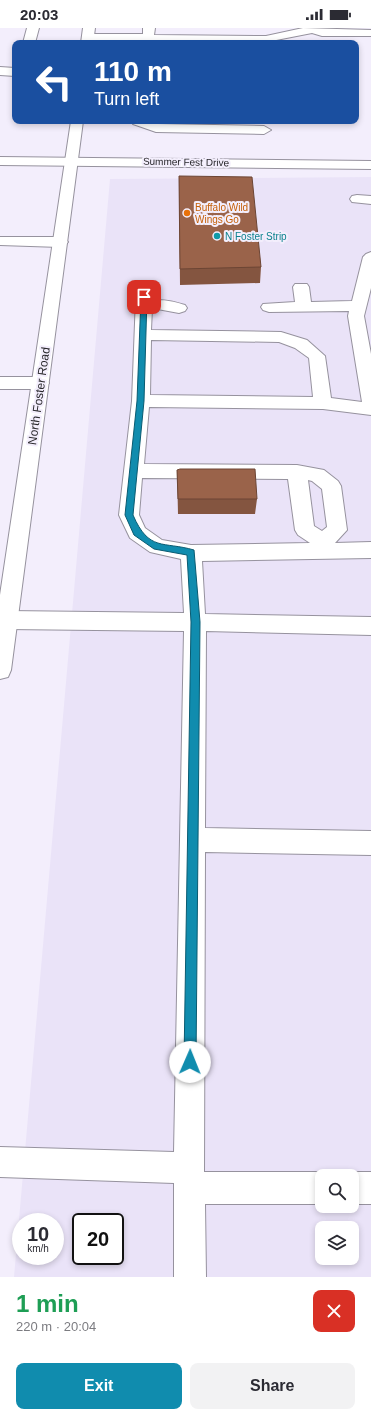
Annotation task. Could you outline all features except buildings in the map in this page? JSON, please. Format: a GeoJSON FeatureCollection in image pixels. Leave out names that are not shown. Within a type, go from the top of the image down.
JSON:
{"type":"FeatureCollection","features":[{"type":"Feature","properties":{"kind":"main road"},"geometry":{"type":"LineString","coordinates":[[30,40],[33,28]]}},
{"type":"Feature","properties":{"kind":"main road"},"geometry":{"type":"LineString","coordinates":[[88,36],[148,33],[267,37],[310,29],[322,32],[371,33]]}},
{"type":"Feature","properties":{"kind":"main road"},"geometry":{"type":"LineString","coordinates":[[0,71],[12,72]]}},
{"type":"Feature","properties":{"kind":"main road","name":"North Foster Road"},"geometry":{"type":"LineString","coordinates":[[0,670],[7,620],[7,577],[40,383],[77,124]]}},
{"type":"Feature","properties":{"kind":"main road"},"geometry":{"type":"LineString","coordinates":[[146,124],[156,128],[201,124],[264,141]]}},
{"type":"Feature","properties":{"kind":"main road","name":"Summer Fest Drive"},"geometry":{"type":"LineString","coordinates":[[0,162],[72,161],[264,141],[371,165]]}},
{"type":"Feature","properties":{"kind":"main road"},"geometry":{"type":"LineString","coordinates":[[0,242],[60,242]]}},
{"type":"Feature","properties":{"kind":"main road"},"geometry":{"type":"LineString","coordinates":[[371,257],[356,316],[371,403]]}},
{"type":"Feature","properties":{"kind":"main road"},"geometry":{"type":"LineString","coordinates":[[301,287],[304,307]]}},
{"type":"Feature","properties":{"kind":"main road"},"geometry":{"type":"LineString","coordinates":[[178,308],[151,301],[143,335],[141,401],[129,515],[136,533],[157,547],[191,553],[324,546],[371,550]]}},
{"type":"Feature","properties":{"kind":"main road"},"geometry":{"type":"LineString","coordinates":[[269,307],[359,306]]}},
{"type":"Feature","properties":{"kind":"main road"},"geometry":{"type":"LineString","coordinates":[[143,335],[281,336],[302,344],[317,356],[323,403]]}},
{"type":"Feature","properties":{"kind":"main road"},"geometry":{"type":"LineString","coordinates":[[0,383],[40,383]]}},
{"type":"Feature","properties":{"kind":"main road"},"geometry":{"type":"LineString","coordinates":[[141,401],[323,403],[371,409]]}},
{"type":"Feature","properties":{"kind":"main road"},"geometry":{"type":"LineString","coordinates":[[133,471],[297,472],[317,475],[331,486],[337,530],[324,546]]}},
{"type":"Feature","properties":{"kind":"main road"},"geometry":{"type":"LineString","coordinates":[[297,472],[305,530],[324,546]]}},
{"type":"Feature","properties":{"kind":"main road"},"geometry":{"type":"LineString","coordinates":[[190,1277],[189,1178],[195,622],[191,553]]}},
{"type":"Feature","properties":{"kind":"main road"},"geometry":{"type":"LineString","coordinates":[[7,620],[371,626]]}},
{"type":"Feature","properties":{"kind":"main road"},"geometry":{"type":"LineString","coordinates":[[193,840],[371,843]]}},
{"type":"Feature","properties":{"kind":"main road"},"geometry":{"type":"LineString","coordinates":[[0,1162],[315,1187]]}},
{"type":"Feature","properties":{"kind":"main road"},"geometry":{"type":"LineString","coordinates":[[359,1188],[371,1188]]}},
{"type":"Feature","properties":{"kind":"shaded area"},"geometry":{"type":"Polygon","coordinates":[[[371,177],[371,1277],[14,1277],[15,1265],[64,1265],[64,1213],[20,1213],[110,179],[371,177]]]}},
{"type":"Feature","properties":{"kind":"place","name":"Buffalo Wild Wings Go"},"geometry":{"type":"Point","coordinates":[187,213]}},
{"type":"Feature","properties":{"kind":"place","name":"N Foster Strip"},"geometry":{"type":"Point","coordinates":[217,236]}},
{"type":"Feature","properties":{"kind":"route"},"geometry":{"type":"LineString","coordinates":[[144,297],[141,401],[129,515],[136,533],[157,547],[191,553],[195,622],[190,1062]]}}]}
